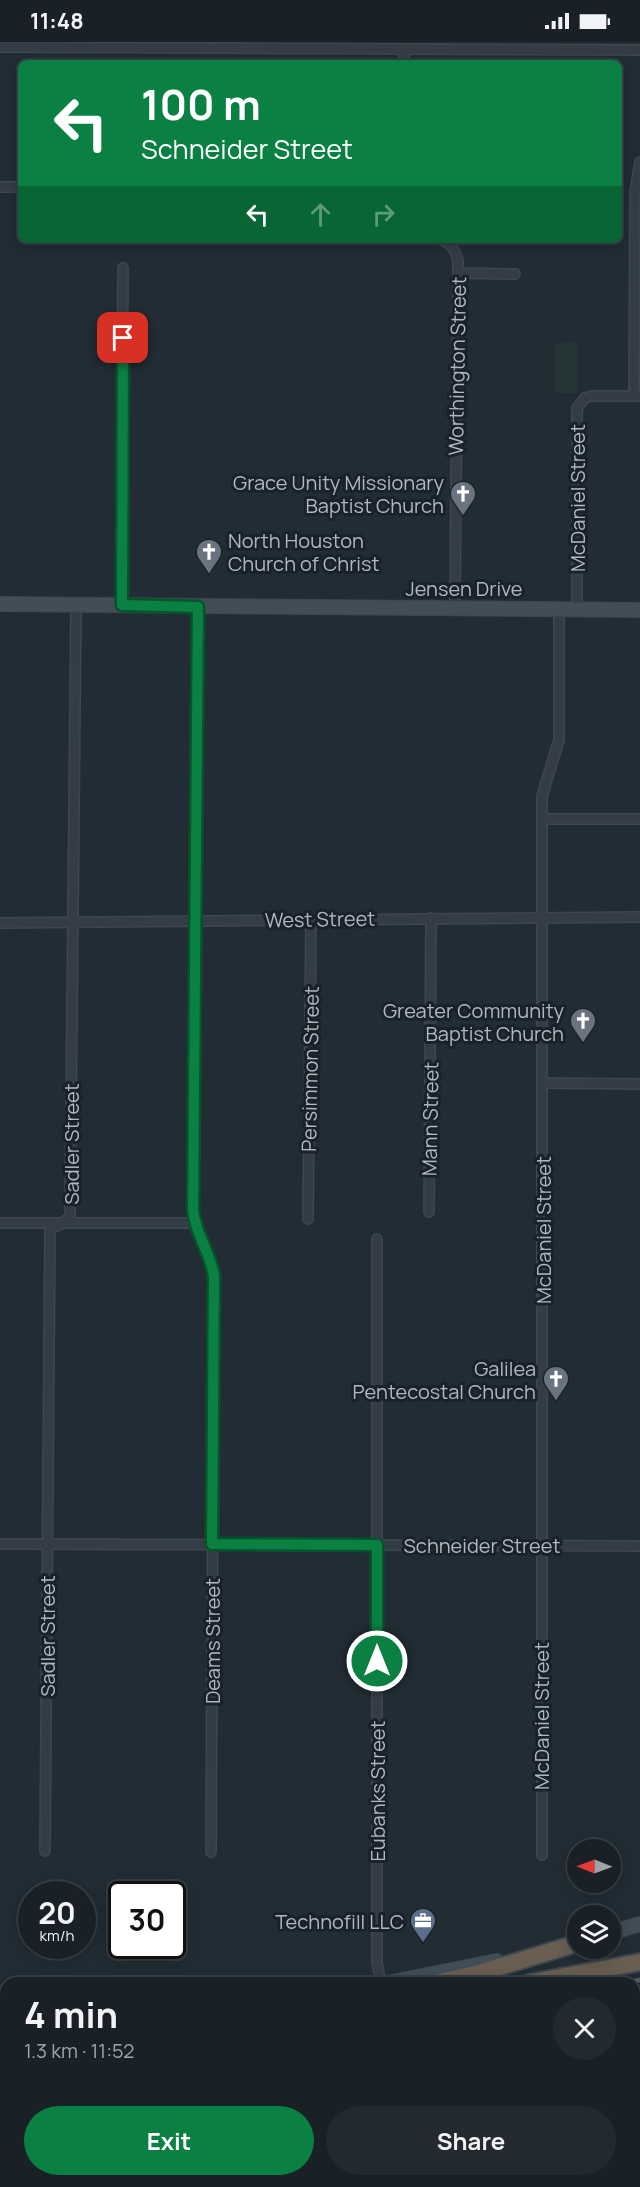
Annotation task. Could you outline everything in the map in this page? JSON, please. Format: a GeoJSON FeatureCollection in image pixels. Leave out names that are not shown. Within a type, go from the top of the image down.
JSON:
{"type":"FeatureCollection","features":[{"type":"Feature","properties":{"kind":"highway"},"geometry":{"type":"LineString","coordinates":[[463,1977],[567,1946]]}},
{"type":"Feature","properties":{"kind":"highway"},"geometry":{"type":"LineString","coordinates":[[561,1977],[640,1962]]}},
{"type":"Feature","properties":{"kind":"main road","name":"Jensen Drive"},"geometry":{"type":"LineString","coordinates":[[0,604],[640,610]]}},
{"type":"Feature","properties":{"kind":"main road"},"geometry":{"type":"LineString","coordinates":[[621,1930],[640,1924]]}},
{"type":"Feature","properties":{"kind":"main road"},"geometry":{"type":"LineString","coordinates":[[416,1977],[567,1945]]}},
{"type":"Feature","properties":{"kind":"street"},"geometry":{"type":"LineString","coordinates":[[0,47],[127,44],[331,45],[404,51],[501,46],[640,50]]}},
{"type":"Feature","properties":{"kind":"street"},"geometry":{"type":"LineString","coordinates":[[404,51],[404,60]]}},
{"type":"Feature","properties":{"kind":"street"},"geometry":{"type":"LineString","coordinates":[[637,396],[635,192],[640,162]]}},
{"type":"Feature","properties":{"kind":"street"},"geometry":{"type":"LineString","coordinates":[[0,187],[18,188]]}},
{"type":"Feature","properties":{"kind":"street","name":"Worthington Street"},"geometry":{"type":"LineString","coordinates":[[449,243],[456,252],[458,273],[455,607]]}},
{"type":"Feature","properties":{"kind":"street"},"geometry":{"type":"LineString","coordinates":[[122,605],[123,268]]}},
{"type":"Feature","properties":{"kind":"street"},"geometry":{"type":"LineString","coordinates":[[458,273],[515,274]]}},
{"type":"Feature","properties":{"kind":"street","name":"McDaniel Street"},"geometry":{"type":"LineString","coordinates":[[577,608],[578,408],[585,398],[591,396],[637,396]]}},
{"type":"Feature","properties":{"kind":"street","name":"Sadler Street"},"geometry":{"type":"LineString","coordinates":[[45,1851],[50,1229],[70,1217],[76,605]]}},
{"type":"Feature","properties":{"kind":"street","name":"Deams Street"},"geometry":{"type":"LineString","coordinates":[[198,607],[194,1223],[212,1262],[214,1277],[211,1852]]}},
{"type":"Feature","properties":{"kind":"street","name":"McDaniel Street"},"geometry":{"type":"LineString","coordinates":[[542,1855],[542,796],[559,740],[559,608]]}},
{"type":"Feature","properties":{"kind":"street"},"geometry":{"type":"LineString","coordinates":[[542,819],[640,819]]}},
{"type":"Feature","properties":{"kind":"street","name":"West Street"},"geometry":{"type":"LineString","coordinates":[[0,923],[640,917]]}},
{"type":"Feature","properties":{"kind":"street","name":"Mann Street"},"geometry":{"type":"LineString","coordinates":[[429,1212],[431,918]]}},
{"type":"Feature","properties":{"kind":"street","name":"Persimmon Street"},"geometry":{"type":"LineString","coordinates":[[308,1219],[311,919]]}},
{"type":"Feature","properties":{"kind":"street"},"geometry":{"type":"LineString","coordinates":[[543,1083],[640,1084]]}},
{"type":"Feature","properties":{"kind":"street"},"geometry":{"type":"LineString","coordinates":[[0,1223],[194,1223]]}},
{"type":"Feature","properties":{"kind":"street","name":"Eubanks Street"},"geometry":{"type":"LineString","coordinates":[[376,1239],[377,1963],[380,1977]]}},
{"type":"Feature","properties":{"kind":"street","name":"Schneider Street"},"geometry":{"type":"LineString","coordinates":[[0,1544],[640,1546]]}},
{"type":"Feature","properties":{"kind":"shaded area"},"geometry":{"type":"Polygon","coordinates":[[[577,342],[577,393],[555,393],[555,343],[577,342]]]}},
{"type":"Feature","properties":{"kind":"place","name":"Grace Unity Missionary Baptist Church"},"geometry":{"type":"Point","coordinates":[463,517]}},
{"type":"Feature","properties":{"kind":"place","name":"North Houston Church of Christ"},"geometry":{"type":"Point","coordinates":[209,575]}},
{"type":"Feature","properties":{"kind":"place","name":"Greater Community Baptist Church"},"geometry":{"type":"Point","coordinates":[583,1044]}},
{"type":"Feature","properties":{"kind":"place","name":"Galilea Pentecostal Church"},"geometry":{"type":"Point","coordinates":[556,1402]}},
{"type":"Feature","properties":{"kind":"place","name":"Technofill LLC"},"geometry":{"type":"Point","coordinates":[423,1944]}},
{"type":"Feature","properties":{"kind":"route"},"geometry":{"type":"LineString","coordinates":[[123,338],[122,605],[198,607],[193,1210],[194,1223],[208,1251],[214,1277],[212,1544],[377,1545],[377,1661]]}}]}
